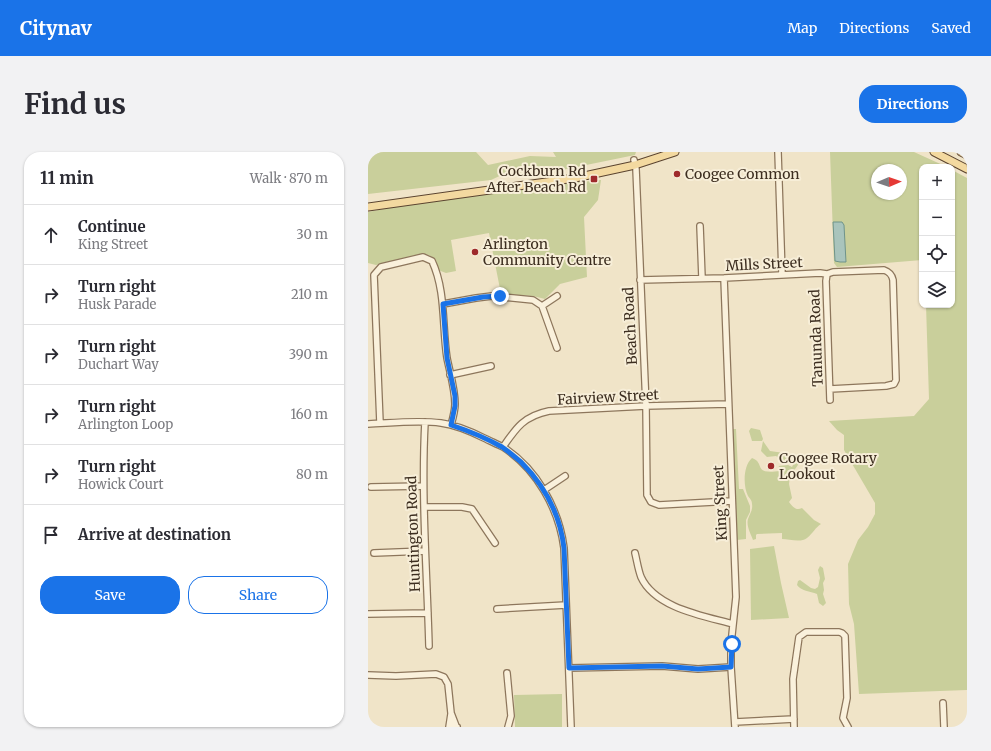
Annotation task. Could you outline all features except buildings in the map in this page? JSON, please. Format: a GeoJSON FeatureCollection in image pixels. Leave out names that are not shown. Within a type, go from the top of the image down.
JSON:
{"type":"FeatureCollection","features":[{"type":"Feature","properties":{"kind":"main road"},"geometry":{"type":"LineString","coordinates":[[368,202],[558,178],[634,163],[661,152]]}},
{"type":"Feature","properties":{"kind":"main road"},"geometry":{"type":"LineString","coordinates":[[368,207],[575,178],[675,152]]}},
{"type":"Feature","properties":{"kind":"main road"},"geometry":{"type":"LineString","coordinates":[[934,152],[967,169]]}},
{"type":"Feature","properties":{"kind":"main road"},"geometry":{"type":"LineString","coordinates":[[962,152],[967,154]]}},
{"type":"Feature","properties":{"kind":"street"},"geometry":{"type":"LineString","coordinates":[[778,152],[782,274]]}},
{"type":"Feature","properties":{"kind":"street","name":"Beach Road"},"geometry":{"type":"LineString","coordinates":[[634,163],[646,406],[646,491],[651,502],[659,504],[732,501]]}},
{"type":"Feature","properties":{"kind":"street"},"geometry":{"type":"LineString","coordinates":[[700,226],[702,278]]}},
{"type":"Feature","properties":{"kind":"street"},"geometry":{"type":"LineString","coordinates":[[380,423],[374,275],[381,267],[423,257],[432,260],[436,268],[443,304],[450,375],[455,396],[455,406],[451,425]]}},
{"type":"Feature","properties":{"kind":"street","name":"Mills Street"},"geometry":{"type":"LineString","coordinates":[[640,280],[888,271],[893,276],[896,380],[894,384],[886,386],[830,389]]}},
{"type":"Feature","properties":{"kind":"street","name":"Tanunda Road"},"geometry":{"type":"LineString","coordinates":[[828,274],[826,281],[830,400]]}},
{"type":"Feature","properties":{"kind":"street","name":"King Street"},"geometry":{"type":"LineString","coordinates":[[724,278],[736,597],[731,667],[735,725]]}},
{"type":"Feature","properties":{"kind":"street"},"geometry":{"type":"LineString","coordinates":[[443,304],[492,296],[533,300],[542,306],[557,348]]}},
{"type":"Feature","properties":{"kind":"street"},"geometry":{"type":"LineString","coordinates":[[542,306],[557,296]]}},
{"type":"Feature","properties":{"kind":"street"},"geometry":{"type":"LineString","coordinates":[[450,375],[491,366]]}},
{"type":"Feature","properties":{"kind":"street","name":"Fairview Street"},"geometry":{"type":"LineString","coordinates":[[503,447],[520,425],[529,418],[542,413],[646,406],[728,404]]}},
{"type":"Feature","properties":{"kind":"street"},"geometry":{"type":"LineString","coordinates":[[368,424],[424,422],[451,425],[473,432],[503,447],[527,469],[544,490],[553,508],[562,534],[569,668],[570,727]]}},
{"type":"Feature","properties":{"kind":"street","name":"Huntington Road"},"geometry":{"type":"LineString","coordinates":[[424,422],[423,486],[429,646]]}},
{"type":"Feature","properties":{"kind":"street"},"geometry":{"type":"LineString","coordinates":[[544,490],[565,476]]}},
{"type":"Feature","properties":{"kind":"street"},"geometry":{"type":"LineString","coordinates":[[371,488],[423,486]]}},
{"type":"Feature","properties":{"kind":"street"},"geometry":{"type":"LineString","coordinates":[[424,507],[462,506],[472,509],[495,542]]}},
{"type":"Feature","properties":{"kind":"street"},"geometry":{"type":"LineString","coordinates":[[374,553],[425,551]]}},
{"type":"Feature","properties":{"kind":"street"},"geometry":{"type":"LineString","coordinates":[[635,553],[638,569],[644,583],[661,599],[683,610],[733,624]]}},
{"type":"Feature","properties":{"kind":"street"},"geometry":{"type":"LineString","coordinates":[[497,609],[566,604]]}},
{"type":"Feature","properties":{"kind":"street"},"geometry":{"type":"LineString","coordinates":[[368,614],[428,613]]}},
{"type":"Feature","properties":{"kind":"street"},"geometry":{"type":"LineString","coordinates":[[794,727],[793,679],[799,637],[806,632],[839,632],[845,636],[847,696],[843,718],[848,727]]}},
{"type":"Feature","properties":{"kind":"street"},"geometry":{"type":"LineString","coordinates":[[569,668],[662,666],[698,669],[731,667]]}},
{"type":"Feature","properties":{"kind":"street"},"geometry":{"type":"LineString","coordinates":[[507,673],[511,716],[508,727]]}},
{"type":"Feature","properties":{"kind":"street"},"geometry":{"type":"LineString","coordinates":[[368,675],[441,675],[447,680],[448,684],[451,713],[449,727],[457,727],[451,713]]}},
{"type":"Feature","properties":{"kind":"street"},"geometry":{"type":"LineString","coordinates":[[943,703],[944,727]]}},
{"type":"Feature","properties":{"kind":"street"},"geometry":{"type":"LineString","coordinates":[[735,725],[794,719]]}},
{"type":"Feature","properties":{"kind":"green space"},"geometry":{"type":"Polygon","coordinates":[[[368,152],[476,152],[488,165],[530,156],[556,157],[553,152],[636,152],[635,155],[552,172],[506,173],[491,180],[368,194],[368,152]]]}},
{"type":"Feature","properties":{"kind":"green space"},"geometry":{"type":"Polygon","coordinates":[[[830,152],[914,152],[940,164],[919,164],[919,260],[837,267],[834,263],[830,152]]]}},
{"type":"Feature","properties":{"kind":"green space"},"geometry":{"type":"Polygon","coordinates":[[[955,172],[967,178],[967,690],[859,694],[854,624],[849,604],[848,564],[858,540],[868,527],[875,514],[875,503],[844,450],[844,435],[829,421],[914,416],[929,399],[926,308],[955,308],[955,172]]]}},
{"type":"Feature","properties":{"kind":"green space"},"geometry":{"type":"Polygon","coordinates":[[[601,180],[598,200],[584,217],[587,277],[560,284],[545,299],[533,296],[501,294],[489,233],[451,240],[456,271],[446,273],[438,270],[436,260],[429,255],[421,254],[376,265],[368,263],[368,212],[405,204],[434,200],[601,180]]]}},
{"type":"Feature","properties":{"kind":"green space"},"geometry":{"type":"Polygon","coordinates":[[[751,428],[760,430],[763,439],[762,441],[752,441],[749,431],[751,428]]]}},
{"type":"Feature","properties":{"kind":"green space"},"geometry":{"type":"Polygon","coordinates":[[[733,429],[736,429],[739,489],[743,489],[750,506],[750,512],[746,520],[746,539],[737,540],[733,429]]]}},
{"type":"Feature","properties":{"kind":"green space"},"geometry":{"type":"Polygon","coordinates":[[[763,441],[770,451],[791,454],[801,458],[793,462],[789,461],[787,464],[776,456],[767,457],[761,451],[763,441]]]}},
{"type":"Feature","properties":{"kind":"green space"},"geometry":{"type":"Polygon","coordinates":[[[752,458],[756,460],[763,470],[771,472],[780,471],[778,469],[779,466],[788,465],[792,467],[794,463],[800,462],[793,472],[788,472],[790,476],[789,484],[792,498],[789,502],[796,509],[802,508],[814,520],[821,524],[807,538],[798,541],[782,539],[782,533],[757,534],[756,539],[753,540],[748,527],[748,519],[752,510],[752,503],[745,487],[745,471],[752,458]]]}},
{"type":"Feature","properties":{"kind":"green space"},"geometry":{"type":"Polygon","coordinates":[[[774,546],[789,618],[751,620],[750,549],[774,546]]]}},
{"type":"Feature","properties":{"kind":"green space"},"geometry":{"type":"Polygon","coordinates":[[[820,566],[823,568],[825,579],[823,583],[823,594],[826,603],[823,606],[819,603],[817,594],[803,590],[797,585],[798,581],[800,580],[811,588],[815,589],[818,587],[820,578],[818,570],[820,566]]]}},
{"type":"Feature","properties":{"kind":"green space"},"geometry":{"type":"Polygon","coordinates":[[[562,694],[562,727],[515,727],[514,695],[562,694]]]}},
{"type":"Feature","properties":{"kind":"water"},"geometry":{"type":"Polygon","coordinates":[[[833,222],[842,222],[844,225],[846,262],[835,261],[833,222]]]}},
{"type":"Feature","properties":{"kind":"place","name":"Coogee Common"},"geometry":{"type":"Point","coordinates":[677,174]}},
{"type":"Feature","properties":{"kind":"place","name":"Cockburn Rd After Beach Rd"},"geometry":{"type":"Point","coordinates":[594,179]}},
{"type":"Feature","properties":{"kind":"place","name":"Arlington Community Centre"},"geometry":{"type":"Point","coordinates":[475,252]}},
{"type":"Feature","properties":{"kind":"place","name":"Coogee Rotary Lookout"},"geometry":{"type":"Point","coordinates":[771,466]}},
{"type":"Feature","properties":{"kind":"route"},"geometry":{"type":"LineString","coordinates":[[500,296],[483,297],[443,304],[447,358],[455,396],[455,406],[451,425],[473,432],[503,447],[527,469],[544,490],[553,508],[562,534],[564,548],[569,668],[662,666],[705,669],[731,667],[732,644]]}}]}
